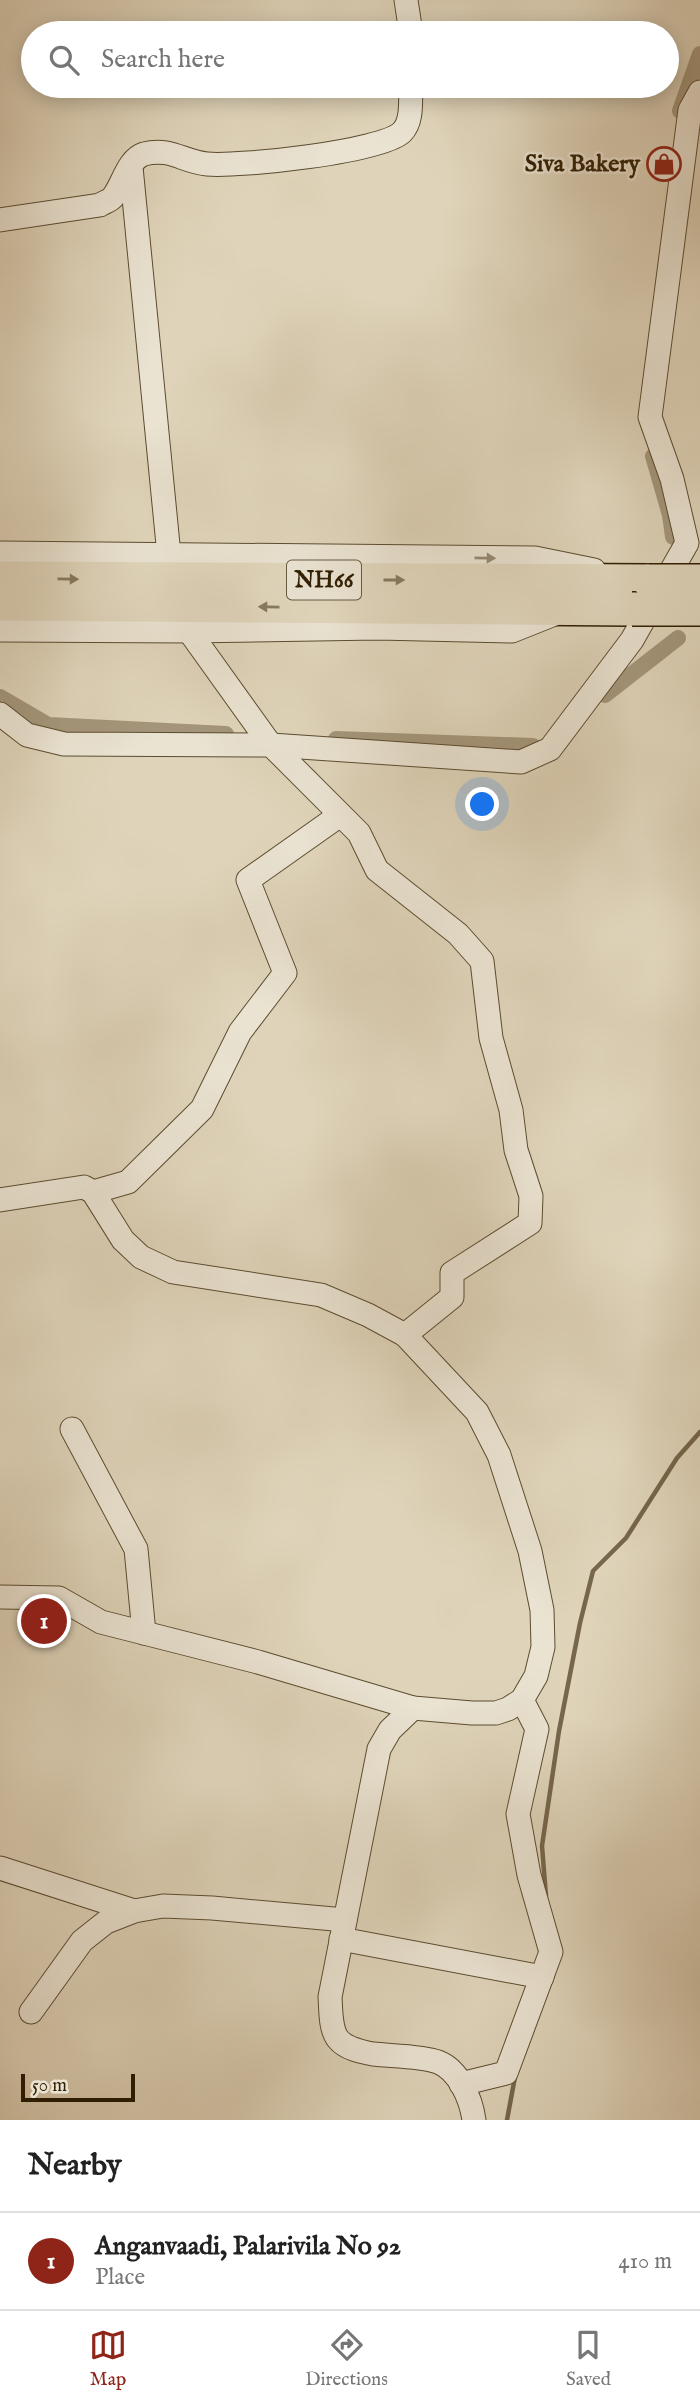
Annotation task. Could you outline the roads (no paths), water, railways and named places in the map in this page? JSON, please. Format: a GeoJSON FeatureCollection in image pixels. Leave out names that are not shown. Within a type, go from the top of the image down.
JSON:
{"type":"FeatureCollection","features":[{"type":"Feature","properties":{"kind":"highway","name":"NH66"},"geometry":{"type":"LineString","coordinates":[[0,578],[700,581]]}},
{"type":"Feature","properties":{"kind":"highway","name":"NH66"},"geometry":{"type":"LineString","coordinates":[[0,604],[700,609]]}},
{"type":"Feature","properties":{"kind":"street"},"geometry":{"type":"LineString","coordinates":[[406,0],[409,21]]}},
{"type":"Feature","properties":{"kind":"street"},"geometry":{"type":"LineString","coordinates":[[0,714],[27,735],[64,744],[271,745],[521,762],[550,749],[632,640],[687,543],[672,479],[650,417],[691,110],[700,92]]}},
{"type":"Feature","properties":{"kind":"street"},"geometry":{"type":"LineString","coordinates":[[0,220],[100,205],[112,199],[124,176],[140,155],[157,152],[176,154],[203,163],[227,165],[379,145],[402,132],[410,119],[411,98]]}},
{"type":"Feature","properties":{"kind":"street"},"geometry":{"type":"LineString","coordinates":[[131,167],[169,555]]}},
{"type":"Feature","properties":{"kind":"street"},"geometry":{"type":"LineString","coordinates":[[0,553],[535,558],[649,581]]}},
{"type":"Feature","properties":{"kind":"street"},"geometry":{"type":"LineString","coordinates":[[0,630],[379,628],[512,631],[567,610]]}},
{"type":"Feature","properties":{"kind":"street"},"geometry":{"type":"LineString","coordinates":[[189,631],[271,745],[359,833],[377,870],[458,934],[482,961],[491,1038],[511,1110],[516,1150],[531,1196],[530,1223],[452,1273],[452,1297],[405,1335]]}},
{"type":"Feature","properties":{"kind":"street"},"geometry":{"type":"LineString","coordinates":[[93,1192],[128,1182],[202,1109],[240,1032],[285,974],[248,880],[340,815]]}},
{"type":"Feature","properties":{"kind":"street"},"geometry":{"type":"LineString","coordinates":[[0,1200],[84,1187],[93,1192],[122,1240],[141,1257],[162,1267],[173,1272],[213,1280],[321,1295],[368,1315],[405,1335],[477,1412],[499,1454],[530,1551],[542,1610],[543,1647],[536,1676],[522,1700],[508,1709],[496,1713],[472,1713],[413,1708],[258,1662],[101,1622],[59,1598],[0,1597]]}},
{"type":"Feature","properties":{"kind":"street"},"geometry":{"type":"LineString","coordinates":[[72,1429],[136,1549],[144,1633]]}},
{"type":"Feature","properties":{"kind":"street"},"geometry":{"type":"LineString","coordinates":[[461,2084],[506,2073],[551,1952],[529,1875],[518,1814],[537,1729],[522,1700]]}},
{"type":"Feature","properties":{"kind":"street"},"geometry":{"type":"LineString","coordinates":[[413,1708],[390,1730],[379,1749],[330,1997],[332,2025],[338,2040],[358,2052],[438,2062],[452,2070],[473,2110],[474,2120]]}},
{"type":"Feature","properties":{"kind":"street"},"geometry":{"type":"LineString","coordinates":[[0,1868],[134,1911]]}},
{"type":"Feature","properties":{"kind":"street"},"geometry":{"type":"LineString","coordinates":[[31,2012],[82,1941],[106,1922],[134,1911],[163,1906],[212,1908],[343,1929],[542,1977]]}},
{"type":"Feature","properties":{"kind":"waterway"},"geometry":{"type":"LineString","coordinates":[[680,111],[700,54]]}},
{"type":"Feature","properties":{"kind":"waterway"},"geometry":{"type":"LineString","coordinates":[[653,456],[670,515],[673,537]]}},
{"type":"Feature","properties":{"kind":"waterway"},"geometry":{"type":"LineString","coordinates":[[605,695],[678,638]]}},
{"type":"Feature","properties":{"kind":"waterway"},"geometry":{"type":"LineString","coordinates":[[0,697],[48,725],[226,734]]}},
{"type":"Feature","properties":{"kind":"waterway"},"geometry":{"type":"LineString","coordinates":[[336,739],[533,746]]}},
{"type":"Feature","properties":{"kind":"waterway"},"geometry":{"type":"LineString","coordinates":[[546,1896],[542,1846],[559,1731],[593,1571],[626,1538],[677,1458],[700,1432]]}},
{"type":"Feature","properties":{"kind":"waterway"},"geometry":{"type":"LineString","coordinates":[[507,2120],[515,2077]]}},
{"type":"Feature","properties":{"kind":"place","name":"Siva Bakery"},"geometry":{"type":"Point","coordinates":[664,164]}},
{"type":"Feature","properties":{"kind":"place","name":"Anganvaadi, Palarivila No 92"},"geometry":{"type":"Point","coordinates":[44,1621]}}]}
